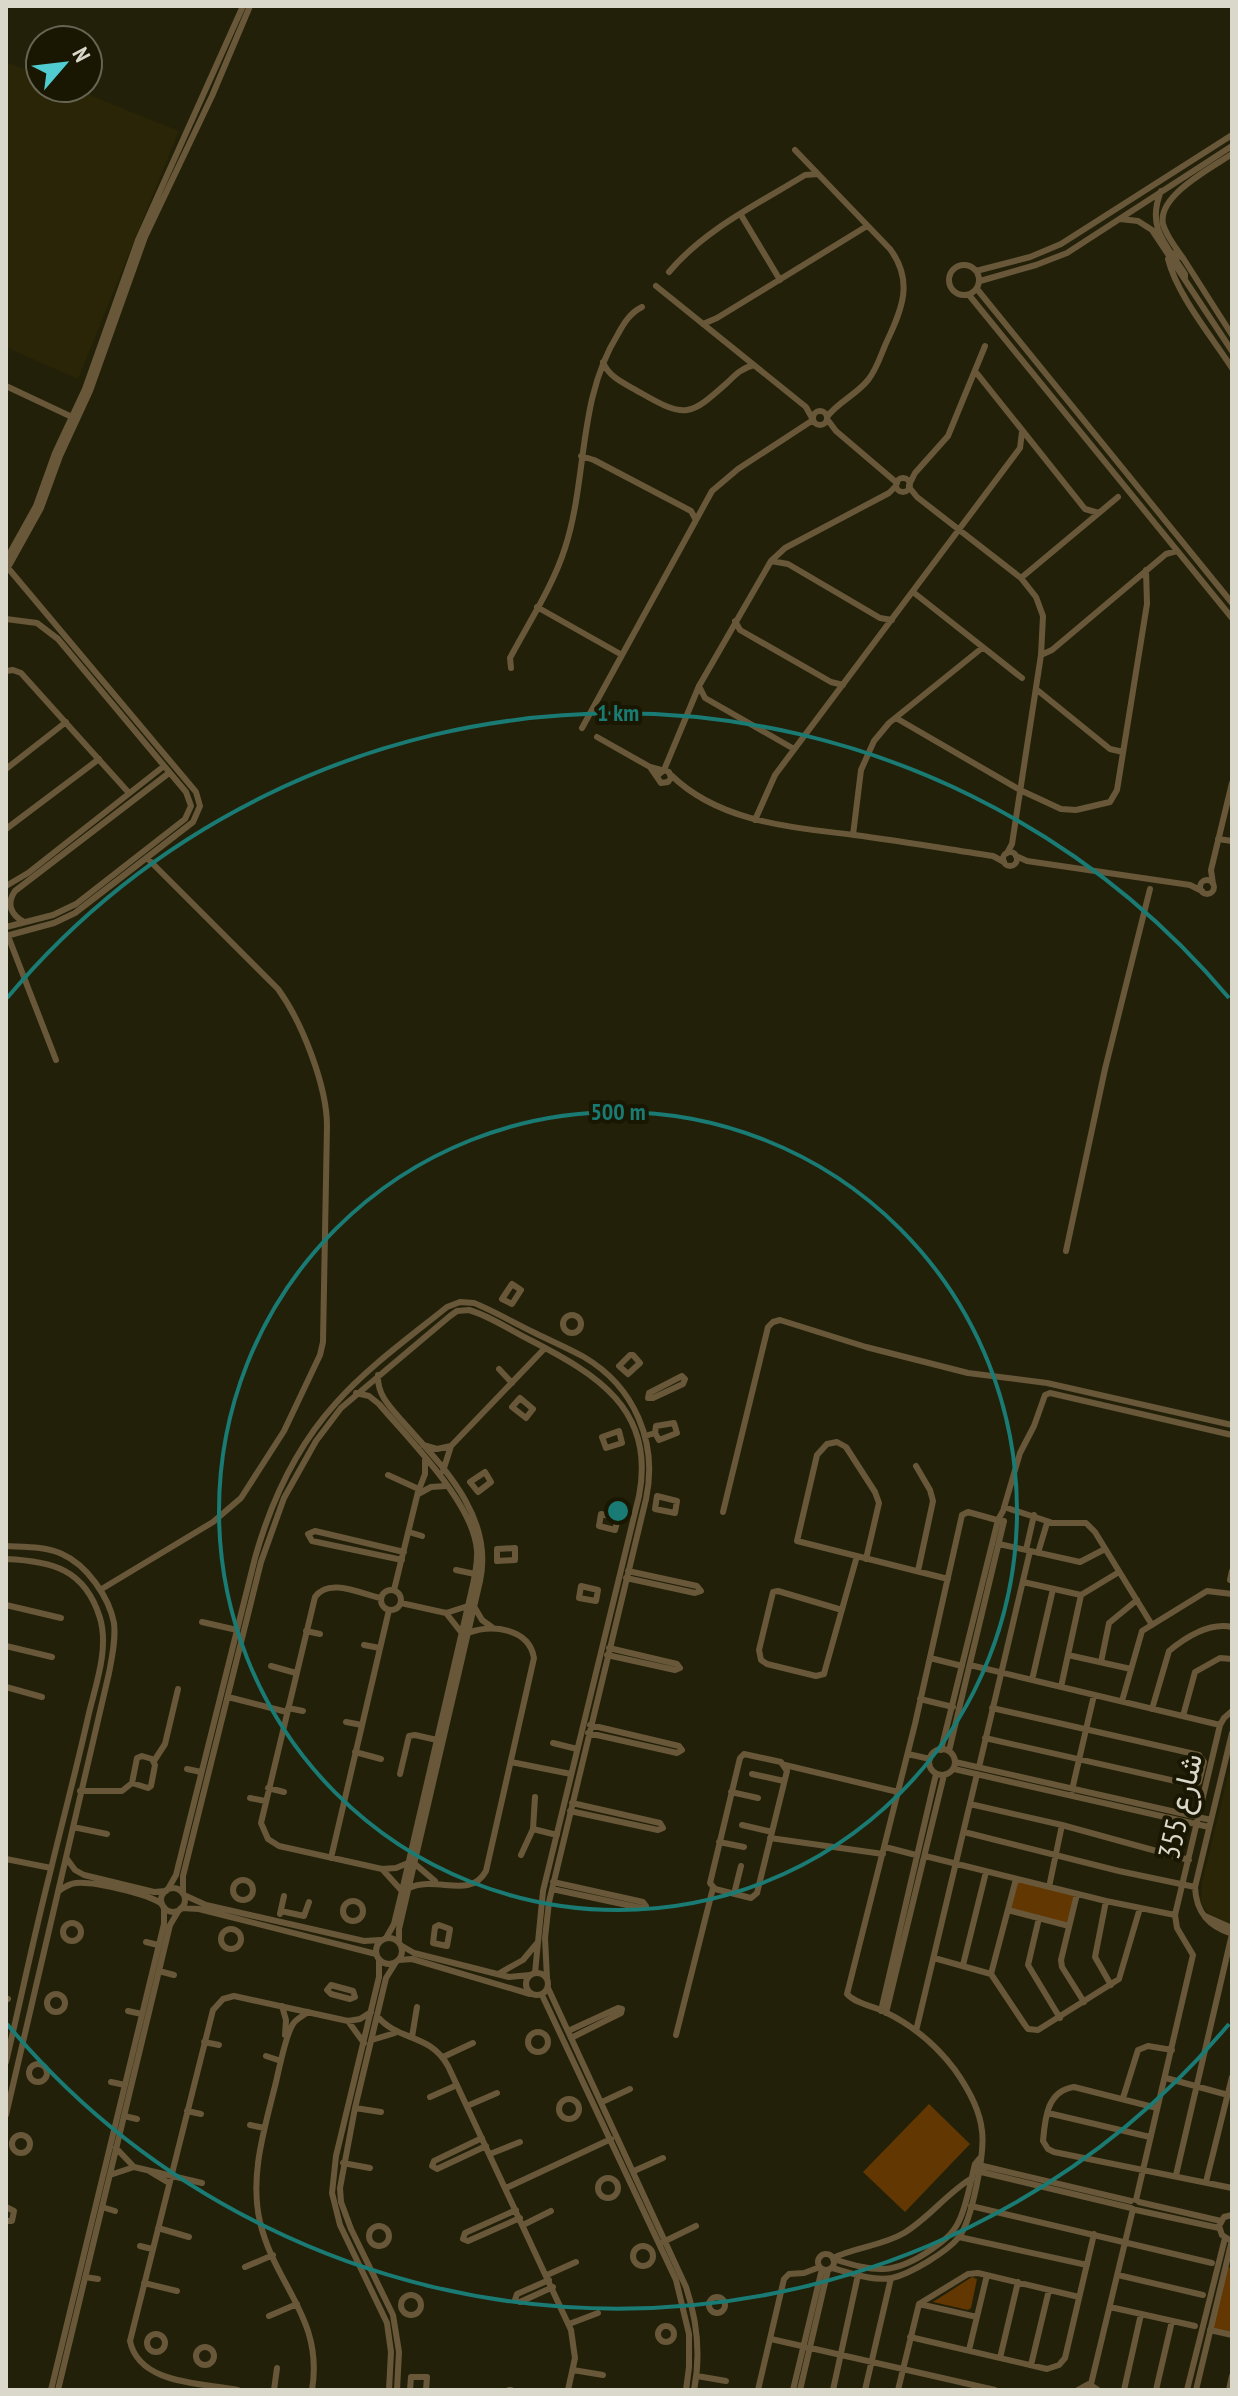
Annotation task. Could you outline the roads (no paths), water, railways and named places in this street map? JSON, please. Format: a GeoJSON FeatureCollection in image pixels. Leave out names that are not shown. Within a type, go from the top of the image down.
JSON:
{"type":"FeatureCollection","features":[{"type":"Feature","properties":{"kind":"street"},"geometry":{"type":"LineString","coordinates":[[7,556],[30,519],[55,453],[85,389],[133,262],[243,6]]}},
{"type":"Feature","properties":{"kind":"street"},"geometry":{"type":"LineString","coordinates":[[56,1060],[7,936],[54,923],[75,913],[195,820],[200,810],[198,795],[7,570],[35,521],[85,403],[133,262],[212,96],[250,6]]}},
{"type":"Feature","properties":{"kind":"street"},"geometry":{"type":"LineString","coordinates":[[976,271],[1041,253],[1078,234],[1232,135]]}},
{"type":"Feature","properties":{"kind":"street"},"geometry":{"type":"LineString","coordinates":[[980,281],[1047,262],[1084,242],[1232,146]]}},
{"type":"Feature","properties":{"kind":"street"},"geometry":{"type":"LineString","coordinates":[[582,728],[712,491],[816,422],[861,387],[872,374],[904,300],[904,282],[899,264],[890,249],[795,150]]}},
{"type":"Feature","properties":{"kind":"street"},"geometry":{"type":"LineString","coordinates":[[1232,154],[1173,195],[1166,205],[1163,226],[1232,335]]}},
{"type":"Feature","properties":{"kind":"street"},"geometry":{"type":"LineString","coordinates":[[805,175],[807,162]]}},
{"type":"Feature","properties":{"kind":"street"},"geometry":{"type":"LineString","coordinates":[[669,272],[699,241],[805,175],[818,174]]}},
{"type":"Feature","properties":{"kind":"street"},"geometry":{"type":"LineString","coordinates":[[1141,222],[1161,191]]}},
{"type":"Feature","properties":{"kind":"street"},"geometry":{"type":"LineString","coordinates":[[1148,213],[1170,254],[1173,273],[1232,368]]}},
{"type":"Feature","properties":{"kind":"street"},"geometry":{"type":"LineString","coordinates":[[741,215],[780,280]]}},
{"type":"Feature","properties":{"kind":"street"},"geometry":{"type":"LineString","coordinates":[[1119,219],[1141,222],[1152,230],[1232,351]]}},
{"type":"Feature","properties":{"kind":"street"},"geometry":{"type":"LineString","coordinates":[[703,324],[867,226]]}},
{"type":"Feature","properties":{"kind":"street"},"geometry":{"type":"LineString","coordinates":[[1078,234],[1084,242]]}},
{"type":"Feature","properties":{"kind":"street"},"geometry":{"type":"LineString","coordinates":[[1170,254],[1183,258]]}},
{"type":"Feature","properties":{"kind":"street"},"geometry":{"type":"LineString","coordinates":[[962,265],[976,271],[980,281],[977,289],[962,296],[953,291],[949,282],[953,270],[962,265]]}},
{"type":"Feature","properties":{"kind":"street"},"geometry":{"type":"LineString","coordinates":[[656,286],[806,407],[816,422],[836,431],[1021,578],[1038,601],[1043,616],[1038,697],[1008,865],[1027,861]]}},
{"type":"Feature","properties":{"kind":"street"},"geometry":{"type":"LineString","coordinates":[[977,289],[1232,603]]}},
{"type":"Feature","properties":{"kind":"street"},"geometry":{"type":"LineString","coordinates":[[969,295],[1232,618]]}},
{"type":"Feature","properties":{"kind":"street"},"geometry":{"type":"LineString","coordinates":[[511,668],[510,658],[565,548],[596,380],[603,361],[629,317],[642,307]]}},
{"type":"Feature","properties":{"kind":"street"},"geometry":{"type":"LineString","coordinates":[[712,331],[717,318]]}},
{"type":"Feature","properties":{"kind":"street"},"geometry":{"type":"LineString","coordinates":[[679,784],[661,783],[692,701],[771,561],[785,548],[889,493],[915,473],[945,440],[985,346]]}},
{"type":"Feature","properties":{"kind":"street"},"geometry":{"type":"LineString","coordinates":[[741,370],[743,356]]}},
{"type":"Feature","properties":{"kind":"street"},"geometry":{"type":"LineString","coordinates":[[603,361],[611,376],[665,407],[686,411],[701,406],[741,370],[754,365]]}},
{"type":"Feature","properties":{"kind":"street"},"geometry":{"type":"LineString","coordinates":[[975,371],[1085,509],[1099,513]]}},
{"type":"Feature","properties":{"kind":"street"},"geometry":{"type":"LineString","coordinates":[[596,380],[611,376]]}},
{"type":"Feature","properties":{"kind":"street"},"geometry":{"type":"LineString","coordinates":[[969,387],[984,384]]}},
{"type":"Feature","properties":{"kind":"street"},"geometry":{"type":"LineString","coordinates":[[6,386],[72,417]]}},
{"type":"Feature","properties":{"kind":"street"},"geometry":{"type":"LineString","coordinates":[[806,407],[824,414],[836,431]]}},
{"type":"Feature","properties":{"kind":"street"},"geometry":{"type":"LineString","coordinates":[[816,422],[824,414]]}},
{"type":"Feature","properties":{"kind":"street"},"geometry":{"type":"LineString","coordinates":[[755,820],[771,784],[794,749],[961,531],[1020,448],[1022,432]]}},
{"type":"Feature","properties":{"kind":"street"},"geometry":{"type":"LineString","coordinates":[[1020,448],[1034,447]]}},
{"type":"Feature","properties":{"kind":"street"},"geometry":{"type":"LineString","coordinates":[[581,456],[691,511],[696,520]]}},
{"type":"Feature","properties":{"kind":"street"},"geometry":{"type":"LineString","coordinates":[[1021,578],[1118,497]]}},
{"type":"Feature","properties":{"kind":"street"},"geometry":{"type":"LineString","coordinates":[[1085,509],[1086,523]]}},
{"type":"Feature","properties":{"kind":"street"},"geometry":{"type":"LineString","coordinates":[[691,511],[701,510]]}},
{"type":"Feature","properties":{"kind":"street"},"geometry":{"type":"LineString","coordinates":[[1166,554],[1169,542]]}},
{"type":"Feature","properties":{"kind":"street"},"geometry":{"type":"LineString","coordinates":[[785,548],[788,564]]}},
{"type":"Feature","properties":{"kind":"street"},"geometry":{"type":"LineString","coordinates":[[1041,655],[1166,554],[1177,551]]}},
{"type":"Feature","properties":{"kind":"street"},"geometry":{"type":"LineString","coordinates":[[771,561],[788,564],[880,618],[892,620]]}},
{"type":"Feature","properties":{"kind":"street"},"geometry":{"type":"LineString","coordinates":[[896,718],[1020,790],[1065,810],[1104,805],[1116,794],[1148,592],[1146,570]]}},
{"type":"Feature","properties":{"kind":"street"},"geometry":{"type":"LineString","coordinates":[[1130,582],[1140,584],[1148,592]]}},
{"type":"Feature","properties":{"kind":"street"},"geometry":{"type":"LineString","coordinates":[[913,592],[1022,678]]}},
{"type":"Feature","properties":{"kind":"street"},"geometry":{"type":"LineString","coordinates":[[537,607],[622,655]]}},
{"type":"Feature","properties":{"kind":"street"},"geometry":{"type":"LineString","coordinates":[[880,618],[886,629]]}},
{"type":"Feature","properties":{"kind":"street"},"geometry":{"type":"LineString","coordinates":[[6,619],[32,622],[54,635],[190,799],[190,810],[185,819],[76,904],[53,915],[6,927]]}},
{"type":"Feature","properties":{"kind":"street"},"geometry":{"type":"LineString","coordinates":[[735,621],[740,630],[831,682],[843,685]]}},
{"type":"Feature","properties":{"kind":"street"},"geometry":{"type":"LineString","coordinates":[[729,632],[740,630]]}},
{"type":"Feature","properties":{"kind":"street"},"geometry":{"type":"LineString","coordinates":[[1043,637],[1061,641]]}},
{"type":"Feature","properties":{"kind":"street"},"geometry":{"type":"LineString","coordinates":[[853,835],[861,770],[878,735],[982,648]]}},
{"type":"Feature","properties":{"kind":"street"},"geometry":{"type":"LineString","coordinates":[[6,671],[21,673],[129,793]]}},
{"type":"Feature","properties":{"kind":"street"},"geometry":{"type":"LineString","coordinates":[[831,682],[837,693]]}},
{"type":"Feature","properties":{"kind":"street"},"geometry":{"type":"LineString","coordinates":[[699,686],[705,698],[794,749]]}},
{"type":"Feature","properties":{"kind":"street"},"geometry":{"type":"LineString","coordinates":[[1038,697],[1050,702],[1110,749],[1123,752]]}},
{"type":"Feature","properties":{"kind":"street"},"geometry":{"type":"LineString","coordinates":[[692,701],[705,698]]}},
{"type":"Feature","properties":{"kind":"street"},"geometry":{"type":"LineString","coordinates":[[6,769],[66,722]]}},
{"type":"Feature","properties":{"kind":"street"},"geometry":{"type":"LineString","coordinates":[[597,737],[730,811],[755,820],[798,829],[1009,856],[1190,885],[1211,892],[1211,870]]}},
{"type":"Feature","properties":{"kind":"street"},"geometry":{"type":"LineString","coordinates":[[6,829],[99,759]]}},
{"type":"Feature","properties":{"kind":"street"},"geometry":{"type":"LineString","coordinates":[[6,886],[28,873],[164,766]]}},
{"type":"Feature","properties":{"kind":"street"},"geometry":{"type":"LineString","coordinates":[[24,922],[17,919],[11,909],[11,897],[15,891],[169,773]]}},
{"type":"Feature","properties":{"kind":"street"},"geometry":{"type":"LineString","coordinates":[[1202,891],[1211,870],[1232,783]]}},
{"type":"Feature","properties":{"kind":"street"},"geometry":{"type":"LineString","coordinates":[[1218,839],[1232,841]]}},
{"type":"Feature","properties":{"kind":"street"},"geometry":{"type":"LineString","coordinates":[[100,1590],[213,1522],[241,1498],[291,1417],[323,1342],[327,1126],[325,1099],[318,1073],[292,1012],[278,989],[147,858]]}},
{"type":"Feature","properties":{"kind":"street"},"geometry":{"type":"LineString","coordinates":[[1190,885],[1204,881],[1213,884]]}},
{"type":"Feature","properties":{"kind":"street"},"geometry":{"type":"LineString","coordinates":[[1066,1251],[1105,1069],[1150,889]]}},
{"type":"Feature","properties":{"kind":"street"},"geometry":{"type":"LineString","coordinates":[[58,2390],[85,2277],[88,2249],[102,2207],[124,2116],[158,1945],[167,1925],[184,1904],[183,1876],[228,1697],[260,1540],[278,1491],[300,1451],[329,1410],[358,1381],[450,1305],[460,1302],[474,1303],[593,1363],[614,1381],[645,1436],[650,1467],[646,1499],[608,1652],[577,1749],[557,1835],[545,1929],[547,1978],[548,1988],[634,2171],[680,2291],[689,2332],[686,2390]]}},
{"type":"Feature","properties":{"kind":"street"},"geometry":{"type":"LineString","coordinates":[[499,1315],[507,1302]]}},
{"type":"Feature","properties":{"kind":"street"},"geometry":{"type":"LineString","coordinates":[[51,2390],[88,2249],[125,2085],[142,2043],[159,1971],[167,1925],[162,1895],[175,1879],[237,1630],[284,1498],[324,1430],[356,1393],[461,1310],[475,1312],[590,1374],[629,1405],[641,1452],[641,1478],[592,1699],[589,1729],[552,1880],[541,1904],[533,1974],[526,1984],[530,1994]]}},
{"type":"Feature","properties":{"kind":"street"},"geometry":{"type":"LineString","coordinates":[[723,1512],[768,1327],[780,1320],[866,1347],[968,1373],[1051,1384],[1232,1425]]}},
{"type":"Feature","properties":{"kind":"street"},"geometry":{"type":"LineString","coordinates":[[561,1346],[568,1332]]}},
{"type":"Feature","properties":{"kind":"street"},"geometry":{"type":"LineString","coordinates":[[443,1471],[451,1446],[545,1348]]}},
{"type":"Feature","properties":{"kind":"street"},"geometry":{"type":"LineString","coordinates":[[499,1369],[512,1383]]}},
{"type":"Feature","properties":{"kind":"street"},"geometry":{"type":"LineString","coordinates":[[614,1381],[623,1371]]}},
{"type":"Feature","properties":{"kind":"street"},"geometry":{"type":"LineString","coordinates":[[378,1375],[382,1402],[462,1507],[472,1527],[477,1549],[471,1607],[493,1628],[521,1636],[534,1654],[484,1875],[469,1886],[438,1882],[405,1889]]}},
{"type":"Feature","properties":{"kind":"street"},"geometry":{"type":"LineString","coordinates":[[629,1405],[653,1398],[683,1384],[685,1379],[679,1377],[649,1393],[648,1398]]}},
{"type":"Feature","properties":{"kind":"street"},"geometry":{"type":"LineString","coordinates":[[945,1750],[1020,1453],[1034,1426],[1043,1398],[1050,1393],[1051,1384]]}},
{"type":"Feature","properties":{"kind":"street"},"geometry":{"type":"LineString","coordinates":[[504,1392],[516,1402]]}},
{"type":"Feature","properties":{"kind":"street"},"geometry":{"type":"LineString","coordinates":[[356,1393],[382,1402],[423,1445],[463,1497],[477,1524],[483,1554],[482,1575],[437,1740],[412,1864]]}},
{"type":"Feature","properties":{"kind":"street"},"geometry":{"type":"LineString","coordinates":[[1050,1393],[1232,1435]]}},
{"type":"Feature","properties":{"kind":"street"},"geometry":{"type":"LineString","coordinates":[[621,1437],[636,1432]]}},
{"type":"Feature","properties":{"kind":"street"},"geometry":{"type":"LineString","coordinates":[[645,1436],[655,1433]]}},
{"type":"Feature","properties":{"kind":"street"},"geometry":{"type":"LineString","coordinates":[[866,1559],[878,1512],[878,1499],[846,1447],[832,1442],[823,1446],[817,1455],[797,1541],[866,1559],[948,1579]]}},
{"type":"Feature","properties":{"kind":"street"},"geometry":{"type":"LineString","coordinates":[[423,1445],[437,1449],[451,1446]]}},
{"type":"Feature","properties":{"kind":"street"},"geometry":{"type":"LineString","coordinates":[[394,1590],[425,1474],[425,1460]]}},
{"type":"Feature","properties":{"kind":"street"},"geometry":{"type":"LineString","coordinates":[[916,1466],[933,1501],[918,1571]]}},
{"type":"Feature","properties":{"kind":"street"},"geometry":{"type":"LineString","coordinates":[[388,1475],[420,1492],[446,1486]]}},
{"type":"Feature","properties":{"kind":"street"},"geometry":{"type":"LineString","coordinates":[[463,1497],[474,1488]]}},
{"type":"Feature","properties":{"kind":"street"},"geometry":{"type":"LineString","coordinates":[[646,1499],[655,1501]]}},
{"type":"Feature","properties":{"kind":"street"},"geometry":{"type":"LineString","coordinates":[[1004,1509],[1050,1522],[1086,1523],[1095,1532],[1152,1625]]}},
{"type":"Feature","properties":{"kind":"street"},"geometry":{"type":"LineString","coordinates":[[758,2390],[786,2276],[826,2268],[891,2278],[913,2270],[959,2237],[971,2206],[982,2130],[972,2100],[948,2062],[916,2031],[847,1994],[908,1754],[962,1515],[968,1512],[1001,1521]]}},
{"type":"Feature","properties":{"kind":"street"},"geometry":{"type":"LineString","coordinates":[[916,2031],[1031,1552],[1034,1515]]}},
{"type":"Feature","properties":{"kind":"street"},"geometry":{"type":"LineString","coordinates":[[1001,1521],[999,1544],[953,1707],[945,1750],[954,1765],[1198,1821]]}},
{"type":"Feature","properties":{"kind":"street"},"geometry":{"type":"LineString","coordinates":[[1031,1552],[1045,1525],[1050,1522]]}},
{"type":"Feature","properties":{"kind":"street"},"geometry":{"type":"LineString","coordinates":[[617,1525],[631,1528]]}},
{"type":"Feature","properties":{"kind":"street"},"geometry":{"type":"LineString","coordinates":[[315,1531],[403,1556],[312,1541],[308,1534],[315,1531]]}},
{"type":"Feature","properties":{"kind":"street"},"geometry":{"type":"LineString","coordinates":[[409,1532],[422,1536]]}},
{"type":"Feature","properties":{"kind":"street"},"geometry":{"type":"LineString","coordinates":[[999,1544],[1080,1562],[1105,1549]]}},
{"type":"Feature","properties":{"kind":"street"},"geometry":{"type":"LineString","coordinates":[[6,1546],[61,1554],[83,1569],[100,1590],[114,1624],[113,1654],[6,2115]]}},
{"type":"Feature","properties":{"kind":"street"},"geometry":{"type":"LineString","coordinates":[[483,1554],[497,1554]]}},
{"type":"Feature","properties":{"kind":"street"},"geometry":{"type":"LineString","coordinates":[[842,1610],[773,1592],[759,1650],[761,1660],[821,1676],[825,1670],[842,1610],[857,1556]]}},
{"type":"Feature","properties":{"kind":"street"},"geometry":{"type":"LineString","coordinates":[[6,1559],[34,1560],[75,1576],[88,1593],[101,1622],[102,1638],[99,1671],[6,2062]]}},
{"type":"Feature","properties":{"kind":"street"},"geometry":{"type":"LineString","coordinates":[[456,1570],[475,1574]]}},
{"type":"Feature","properties":{"kind":"street"},"geometry":{"type":"LineString","coordinates":[[1230,1580],[1232,1571]]}},
{"type":"Feature","properties":{"kind":"street"},"geometry":{"type":"LineString","coordinates":[[1023,1582],[1081,1595],[1119,1572]]}},
{"type":"Feature","properties":{"kind":"street"},"geometry":{"type":"LineString","coordinates":[[627,1574],[669,1584]]}},
{"type":"Feature","properties":{"kind":"street"},"geometry":{"type":"LineString","coordinates":[[381,1598],[332,1586],[325,1587],[315,1597],[261,1827],[271,1842],[283,1847],[382,1869],[412,1864],[438,1882]]}},
{"type":"Feature","properties":{"kind":"street"},"geometry":{"type":"LineString","coordinates":[[1032,1680],[1053,1589]]}},
{"type":"Feature","properties":{"kind":"street"},"geometry":{"type":"LineString","coordinates":[[394,1590],[400,1595],[401,1603],[396,1609],[389,1610],[383,1606],[381,1598],[385,1592],[394,1590]]}},
{"type":"Feature","properties":{"kind":"street"},"geometry":{"type":"LineString","coordinates":[[1122,1701],[1141,1633],[1207,1591],[1232,1594]]}},
{"type":"Feature","properties":{"kind":"street"},"geometry":{"type":"LineString","coordinates":[[1061,1687],[1081,1595]]}},
{"type":"Feature","properties":{"kind":"street"},"geometry":{"type":"LineString","coordinates":[[597,1597],[613,1600]]}},
{"type":"Feature","properties":{"kind":"street"},"geometry":{"type":"LineString","coordinates":[[1101,1662],[1109,1623],[1137,1600]]}},
{"type":"Feature","properties":{"kind":"street"},"geometry":{"type":"LineString","coordinates":[[401,1603],[446,1613],[471,1607]]}},
{"type":"Feature","properties":{"kind":"street"},"geometry":{"type":"LineString","coordinates":[[6,1605],[61,1618]]}},
{"type":"Feature","properties":{"kind":"street"},"geometry":{"type":"LineString","coordinates":[[331,1858],[389,1610]]}},
{"type":"Feature","properties":{"kind":"street"},"geometry":{"type":"LineString","coordinates":[[446,1613],[465,1633]]}},
{"type":"Feature","properties":{"kind":"street"},"geometry":{"type":"LineString","coordinates":[[202,1622],[237,1630]]}},
{"type":"Feature","properties":{"kind":"street"},"geometry":{"type":"LineString","coordinates":[[1152,1709],[1166,1658],[1172,1649],[1209,1627],[1232,1627]]}},
{"type":"Feature","properties":{"kind":"street"},"geometry":{"type":"LineString","coordinates":[[465,1633],[493,1628]]}},
{"type":"Feature","properties":{"kind":"street"},"geometry":{"type":"LineString","coordinates":[[306,1631],[320,1634]]}},
{"type":"Feature","properties":{"kind":"street"},"geometry":{"type":"LineString","coordinates":[[364,1645],[380,1648]]}},
{"type":"Feature","properties":{"kind":"street"},"geometry":{"type":"LineString","coordinates":[[6,1646],[52,1657]]}},
{"type":"Feature","properties":{"kind":"street"},"geometry":{"type":"LineString","coordinates":[[460,1652],[397,1922],[400,1944],[398,1961],[383,1977],[374,2000],[374,2014],[395,2033],[432,2046],[443,2057],[569,2324],[574,2344],[568,2390]]}},
{"type":"Feature","properties":{"kind":"street"},"geometry":{"type":"LineString","coordinates":[[608,1652],[652,1662]]}},
{"type":"Feature","properties":{"kind":"street"},"geometry":{"type":"LineString","coordinates":[[1068,1655],[1131,1669]]}},
{"type":"Feature","properties":{"kind":"street"},"geometry":{"type":"LineString","coordinates":[[930,1658],[1220,1725]]}},
{"type":"Feature","properties":{"kind":"street"},"geometry":{"type":"LineString","coordinates":[[1183,1716],[1195,1672],[1217,1659],[1232,1659]]}},
{"type":"Feature","properties":{"kind":"street"},"geometry":{"type":"LineString","coordinates":[[271,1666],[296,1673]]}},
{"type":"Feature","properties":{"kind":"street"},"geometry":{"type":"LineString","coordinates":[[6,1687],[42,1697]]}},
{"type":"Feature","properties":{"kind":"street"},"geometry":{"type":"LineString","coordinates":[[132,1783],[150,1787],[154,1761],[165,1744],[178,1689]]}},
{"type":"Feature","properties":{"kind":"street"},"geometry":{"type":"LineString","coordinates":[[1072,1790],[1094,1695]]}},
{"type":"Feature","properties":{"kind":"street"},"geometry":{"type":"LineString","coordinates":[[228,1697],[303,1711]]}},
{"type":"Feature","properties":{"kind":"street"},"geometry":{"type":"LineString","coordinates":[[920,1699],[953,1707]]}},
{"type":"Feature","properties":{"kind":"street"},"geometry":{"type":"LineString","coordinates":[[985,1738],[1193,1785],[1199,1782],[1204,1762],[1199,1755],[992,1708]]}},
{"type":"Feature","properties":{"kind":"street","name":"شارع 355"},"geometry":{"type":"LineString","coordinates":[[1175,1915],[1220,1725],[1232,1711]]}},
{"type":"Feature","properties":{"kind":"street"},"geometry":{"type":"LineString","coordinates":[[346,1722],[362,1725]]}},
{"type":"Feature","properties":{"kind":"street"},"geometry":{"type":"LineString","coordinates":[[589,1729],[655,1744]]}},
{"type":"Feature","properties":{"kind":"street"},"geometry":{"type":"LineString","coordinates":[[1176,2175],[1230,1954],[1232,1932],[1205,1916],[1197,1902],[1195,1887],[1232,1733]]}},
{"type":"Feature","properties":{"kind":"street"},"geometry":{"type":"LineString","coordinates":[[400,1774],[409,1736],[437,1740]]}},
{"type":"Feature","properties":{"kind":"street"},"geometry":{"type":"LineString","coordinates":[[216,1743],[226,1745]]}},
{"type":"Feature","properties":{"kind":"street"},"geometry":{"type":"LineString","coordinates":[[553,1743],[577,1749]]}},
{"type":"Feature","properties":{"kind":"street"},"geometry":{"type":"LineString","coordinates":[[940,1774],[931,1768],[930,1759],[934,1753],[945,1750]]}},
{"type":"Feature","properties":{"kind":"street"},"geometry":{"type":"LineString","coordinates":[[355,1752],[381,1759]]}},
{"type":"Feature","properties":{"kind":"street"},"geometry":{"type":"LineString","coordinates":[[676,2035],[713,1888],[710,1881],[740,1758],[744,1754],[898,1792]]}},
{"type":"Feature","properties":{"kind":"street"},"geometry":{"type":"LineString","coordinates":[[908,1754],[930,1759]]}},
{"type":"Feature","properties":{"kind":"street"},"geometry":{"type":"LineString","coordinates":[[80,1791],[122,1791],[132,1783],[137,1758],[142,1756],[154,1761]]}},
{"type":"Feature","properties":{"kind":"street"},"geometry":{"type":"LineString","coordinates":[[511,1762],[571,1774]]}},
{"type":"Feature","properties":{"kind":"street"},"geometry":{"type":"LineString","coordinates":[[713,1888],[749,1898],[756,1895],[787,1771],[785,1765]]}},
{"type":"Feature","properties":{"kind":"street"},"geometry":{"type":"LineString","coordinates":[[884,2012],[940,1774],[954,1765]]}},
{"type":"Feature","properties":{"kind":"street"},"geometry":{"type":"LineString","coordinates":[[187,1769],[201,1772]]}},
{"type":"Feature","properties":{"kind":"street"},"geometry":{"type":"LineString","coordinates":[[978,1771],[1072,1790],[1210,1824]]}},
{"type":"Feature","properties":{"kind":"street"},"geometry":{"type":"LineString","coordinates":[[752,1774],[784,1781]]}},
{"type":"Feature","properties":{"kind":"street"},"geometry":{"type":"LineString","coordinates":[[268,1788],[284,1792]]}},
{"type":"Feature","properties":{"kind":"street"},"geometry":{"type":"LineString","coordinates":[[731,1792],[758,1798]]}},
{"type":"Feature","properties":{"kind":"street"},"geometry":{"type":"LineString","coordinates":[[521,1855],[533,1829],[535,1797]]}},
{"type":"Feature","properties":{"kind":"street"},"geometry":{"type":"LineString","coordinates":[[250,1798],[265,1801]]}},
{"type":"Feature","properties":{"kind":"street"},"geometry":{"type":"LineString","coordinates":[[970,1804],[1062,1825],[1189,1860]]}},
{"type":"Feature","properties":{"kind":"street"},"geometry":{"type":"LineString","coordinates":[[571,1807],[639,1822]]}},
{"type":"Feature","properties":{"kind":"street"},"geometry":{"type":"LineString","coordinates":[[197,1820],[206,1822]]}},
{"type":"Feature","properties":{"kind":"street"},"geometry":{"type":"LineString","coordinates":[[742,1825],[771,1835],[920,1856],[1175,1915],[1177,1928],[1193,1955],[1091,2384]]}},
{"type":"Feature","properties":{"kind":"street"},"geometry":{"type":"LineString","coordinates":[[1049,1887],[1062,1825]]}},
{"type":"Feature","properties":{"kind":"street"},"geometry":{"type":"LineString","coordinates":[[73,1827],[107,1834]]}},
{"type":"Feature","properties":{"kind":"street"},"geometry":{"type":"LineString","coordinates":[[533,1829],[557,1835]]}},
{"type":"Feature","properties":{"kind":"street"},"geometry":{"type":"LineString","coordinates":[[964,1832],[1195,1887]]}},
{"type":"Feature","properties":{"kind":"street"},"geometry":{"type":"LineString","coordinates":[[719,1842],[744,1847]]}},
{"type":"Feature","properties":{"kind":"street"},"geometry":{"type":"LineString","coordinates":[[66,1858],[75,1870],[84,1875],[154,1892],[176,1888],[199,1903],[238,1915],[344,1940],[383,1939],[436,1958],[514,1978],[533,1974],[547,1978]]}},
{"type":"Feature","properties":{"kind":"street"},"geometry":{"type":"LineString","coordinates":[[6,1859],[51,1868]]}},
{"type":"Feature","properties":{"kind":"street"},"geometry":{"type":"LineString","coordinates":[[734,1894],[741,1866]]}},
{"type":"Feature","properties":{"kind":"street"},"geometry":{"type":"LineString","coordinates":[[382,1869],[405,1889]]}},
{"type":"Feature","properties":{"kind":"street"},"geometry":{"type":"LineString","coordinates":[[963,1965],[986,1872]]}},
{"type":"Feature","properties":{"kind":"street"},"geometry":{"type":"LineString","coordinates":[[991,1974],[1016,1879]]}},
{"type":"Feature","properties":{"kind":"street"},"geometry":{"type":"LineString","coordinates":[[552,1880],[623,1901]]}},
{"type":"Feature","properties":{"kind":"street"},"geometry":{"type":"LineString","coordinates":[[59,1891],[71,1884],[84,1883],[152,1898],[171,1911],[199,1909],[279,1921],[344,1940],[378,1956],[387,1964],[412,1959],[542,1995]]}},
{"type":"Feature","properties":{"kind":"street"},"geometry":{"type":"LineString","coordinates":[[1077,1894],[1061,1963],[1084,2002]]}},
{"type":"Feature","properties":{"kind":"street"},"geometry":{"type":"LineString","coordinates":[[279,1921],[284,1896]]}},
{"type":"Feature","properties":{"kind":"street"},"geometry":{"type":"LineString","coordinates":[[233,1930],[241,1900]]}},
{"type":"Feature","properties":{"kind":"street"},"geometry":{"type":"LineString","coordinates":[[1106,1901],[1095,1957],[1111,1985]]}},
{"type":"Feature","properties":{"kind":"street"},"geometry":{"type":"LineString","coordinates":[[281,1911],[305,1916],[309,1902]]}},
{"type":"Feature","properties":{"kind":"street"},"geometry":{"type":"LineString","coordinates":[[934,1958],[991,1974],[1028,2029],[1041,2029],[1111,1985],[1120,1976],[1140,1908]]}},
{"type":"Feature","properties":{"kind":"street"},"geometry":{"type":"LineString","coordinates":[[1008,1910],[1069,1926]]}},
{"type":"Feature","properties":{"kind":"street"},"geometry":{"type":"LineString","coordinates":[[1039,1918],[1028,1965],[1060,2018]]}},
{"type":"Feature","properties":{"kind":"street"},"geometry":{"type":"LineString","coordinates":[[339,1952],[350,1920]]}},
{"type":"Feature","properties":{"kind":"street"},"geometry":{"type":"LineString","coordinates":[[397,1922],[383,1939],[378,1956],[383,1977],[340,2180],[341,2202],[391,2311],[397,2335],[397,2390]]}},
{"type":"Feature","properties":{"kind":"street"},"geometry":{"type":"LineString","coordinates":[[50,1927],[64,1929]]}},
{"type":"Feature","properties":{"kind":"street"},"geometry":{"type":"LineString","coordinates":[[146,1942],[158,1945]]}},
{"type":"Feature","properties":{"kind":"street"},"geometry":{"type":"LineString","coordinates":[[497,1974],[523,1960],[538,1942]]}},
{"type":"Feature","properties":{"kind":"street"},"geometry":{"type":"LineString","coordinates":[[436,1958],[439,1945]]}},
{"type":"Feature","properties":{"kind":"street"},"geometry":{"type":"LineString","coordinates":[[159,1971],[174,1975]]}},
{"type":"Feature","properties":{"kind":"street"},"geometry":{"type":"LineString","coordinates":[[542,1995],[548,1988]]}},
{"type":"Feature","properties":{"kind":"street"},"geometry":{"type":"LineString","coordinates":[[355,1995],[374,2000]]}},
{"type":"Feature","properties":{"kind":"street"},"geometry":{"type":"LineString","coordinates":[[542,1995],[629,2179],[662,2244],[683,2277],[693,2310],[698,2347],[694,2390]]}},
{"type":"Feature","properties":{"kind":"street"},"geometry":{"type":"LineString","coordinates":[[238,2390],[160,2375],[146,2368],[134,2353],[131,2333],[213,2010],[223,1999],[234,1996],[348,2021],[374,2014]]}},
{"type":"Feature","properties":{"kind":"street"},"geometry":{"type":"LineString","coordinates":[[33,1998],[47,2001]]}},
{"type":"Feature","properties":{"kind":"street"},"geometry":{"type":"LineString","coordinates":[[282,2006],[286,2020],[286,2042]]}},
{"type":"Feature","properties":{"kind":"street"},"geometry":{"type":"LineString","coordinates":[[412,2037],[417,2007]]}},
{"type":"Feature","properties":{"kind":"street"},"geometry":{"type":"LineString","coordinates":[[128,2011],[142,2014]]}},
{"type":"Feature","properties":{"kind":"street"},"geometry":{"type":"LineString","coordinates":[[308,2012],[293,2024],[286,2042],[264,2128],[257,2198],[261,2224],[313,2344],[315,2366],[312,2390]]}},
{"type":"Feature","properties":{"kind":"street"},"geometry":{"type":"LineString","coordinates":[[570,2034],[607,2016]]}},
{"type":"Feature","properties":{"kind":"street"},"geometry":{"type":"LineString","coordinates":[[348,2021],[368,2042]]}},
{"type":"Feature","properties":{"kind":"street"},"geometry":{"type":"LineString","coordinates":[[547,2038],[560,2032]]}},
{"type":"Feature","properties":{"kind":"street"},"geometry":{"type":"LineString","coordinates":[[368,2042],[395,2033]]}},
{"type":"Feature","properties":{"kind":"street"},"geometry":{"type":"LineString","coordinates":[[204,2042],[219,2045]]}},
{"type":"Feature","properties":{"kind":"street"},"geometry":{"type":"LineString","coordinates":[[368,2042],[336,2156],[332,2193],[337,2217],[388,2330],[392,2363],[389,2390]]}},
{"type":"Feature","properties":{"kind":"street"},"geometry":{"type":"LineString","coordinates":[[142,2043],[153,2046]]}},
{"type":"Feature","properties":{"kind":"street"},"geometry":{"type":"LineString","coordinates":[[443,2057],[473,2043]]}},
{"type":"Feature","properties":{"kind":"street"},"geometry":{"type":"LineString","coordinates":[[1123,2098],[1138,2050],[1148,2046],[1172,2050]]}},
{"type":"Feature","properties":{"kind":"street"},"geometry":{"type":"LineString","coordinates":[[266,2056],[281,2061]]}},
{"type":"Feature","properties":{"kind":"street"},"geometry":{"type":"LineString","coordinates":[[17,2069],[29,2071]]}},
{"type":"Feature","properties":{"kind":"street"},"geometry":{"type":"LineString","coordinates":[[1206,2182],[1232,2077]]}},
{"type":"Feature","properties":{"kind":"street"},"geometry":{"type":"LineString","coordinates":[[1166,2078],[1228,2095]]}},
{"type":"Feature","properties":{"kind":"street"},"geometry":{"type":"LineString","coordinates":[[111,2082],[125,2085]]}},
{"type":"Feature","properties":{"kind":"street"},"geometry":{"type":"LineString","coordinates":[[430,2097],[457,2085]]}},
{"type":"Feature","properties":{"kind":"street"},"geometry":{"type":"LineString","coordinates":[[1157,2108],[1070,2088],[1054,2095],[1044,2144],[1051,2151],[1232,2188]]}},
{"type":"Feature","properties":{"kind":"street"},"geometry":{"type":"LineString","coordinates":[[602,2102],[630,2089]]}},
{"type":"Feature","properties":{"kind":"street"},"geometry":{"type":"LineString","coordinates":[[467,2106],[497,2093]]}},
{"type":"Feature","properties":{"kind":"street"},"geometry":{"type":"LineString","coordinates":[[579,2105],[593,2098]]}},
{"type":"Feature","properties":{"kind":"street"},"geometry":{"type":"LineString","coordinates":[[355,2108],[381,2112]]}},
{"type":"Feature","properties":{"kind":"street"},"geometry":{"type":"LineString","coordinates":[[187,2111],[201,2114]]}},
{"type":"Feature","properties":{"kind":"street"},"geometry":{"type":"LineString","coordinates":[[1048,2113],[1150,2137]]}},
{"type":"Feature","properties":{"kind":"street"},"geometry":{"type":"LineString","coordinates":[[124,2116],[137,2119]]}},
{"type":"Feature","properties":{"kind":"street"},"geometry":{"type":"LineString","coordinates":[[250,2125],[264,2128]]}},
{"type":"Feature","properties":{"kind":"street"},"geometry":{"type":"LineString","coordinates":[[482,2138],[434,2161],[432,2166],[437,2169],[486,2146]]}},
{"type":"Feature","properties":{"kind":"street"},"geometry":{"type":"LineString","coordinates":[[506,2188],[611,2139]]}},
{"type":"Feature","properties":{"kind":"street"},"geometry":{"type":"LineString","coordinates":[[490,2154],[520,2142]]}},
{"type":"Feature","properties":{"kind":"street"},"geometry":{"type":"LineString","coordinates":[[116,2148],[134,2167],[202,2183]]}},
{"type":"Feature","properties":{"kind":"street"},"geometry":{"type":"LineString","coordinates":[[449,2154],[452,2162]]}},
{"type":"Feature","properties":{"kind":"street"},"geometry":{"type":"LineString","coordinates":[[634,2171],[663,2158]]}},
{"type":"Feature","properties":{"kind":"street"},"geometry":{"type":"LineString","coordinates":[[343,2163],[370,2168]]}},
{"type":"Feature","properties":{"kind":"street"},"geometry":{"type":"LineString","coordinates":[[110,2175],[134,2167]]}},
{"type":"Feature","properties":{"kind":"street"},"geometry":{"type":"LineString","coordinates":[[976,2168],[1220,2224],[1230,2239],[1229,2267],[1196,2390]]}},
{"type":"Feature","properties":{"kind":"street"},"geometry":{"type":"LineString","coordinates":[[826,2268],[818,2261],[826,2254],[879,2271],[912,2262],[953,2231],[976,2168]]}},
{"type":"Feature","properties":{"kind":"street"},"geometry":{"type":"LineString","coordinates":[[793,2390],[826,2268],[833,2258],[905,2233],[976,2168]]}},
{"type":"Feature","properties":{"kind":"street"},"geometry":{"type":"LineString","coordinates":[[149,2171],[169,2183]]}},
{"type":"Feature","properties":{"kind":"street"},"geometry":{"type":"LineString","coordinates":[[618,2185],[629,2179]]}},
{"type":"Feature","properties":{"kind":"street"},"geometry":{"type":"LineString","coordinates":[[971,2206],[1212,2263]]}},
{"type":"Feature","properties":{"kind":"street"},"geometry":{"type":"LineString","coordinates":[[6,2207],[14,2211],[12,2221],[6,2221]]}},
{"type":"Feature","properties":{"kind":"street"},"geometry":{"type":"LineString","coordinates":[[102,2207],[115,2211]]}},
{"type":"Feature","properties":{"kind":"street"},"geometry":{"type":"LineString","coordinates":[[516,2210],[465,2233],[463,2239],[468,2241],[551,2211]]}},
{"type":"Feature","properties":{"kind":"street"},"geometry":{"type":"LineString","coordinates":[[1220,2224],[1232,2214]]}},
{"type":"Feature","properties":{"kind":"street"},"geometry":{"type":"LineString","coordinates":[[652,2252],[696,2226]]}},
{"type":"Feature","properties":{"kind":"street"},"geometry":{"type":"LineString","coordinates":[[479,2227],[482,2235]]}},
{"type":"Feature","properties":{"kind":"street"},"geometry":{"type":"LineString","coordinates":[[158,2228],[189,2237]]}},
{"type":"Feature","properties":{"kind":"street"},"geometry":{"type":"LineString","coordinates":[[910,2337],[1051,2369],[1062,2362],[1094,2234]]}},
{"type":"Feature","properties":{"kind":"street"},"geometry":{"type":"LineString","coordinates":[[959,2237],[1087,2265]]}},
{"type":"Feature","properties":{"kind":"street"},"geometry":{"type":"LineString","coordinates":[[1187,2390],[1230,2239]]}},
{"type":"Feature","properties":{"kind":"street"},"geometry":{"type":"LineString","coordinates":[[360,2246],[371,2241]]}},
{"type":"Feature","properties":{"kind":"street"},"geometry":{"type":"LineString","coordinates":[[140,2246],[152,2249]]}},
{"type":"Feature","properties":{"kind":"street"},"geometry":{"type":"LineString","coordinates":[[245,2267],[273,2255]]}},
{"type":"Feature","properties":{"kind":"street"},"geometry":{"type":"LineString","coordinates":[[550,2281],[517,2294],[515,2300],[520,2302],[550,2281],[576,2262]]}},
{"type":"Feature","properties":{"kind":"street"},"geometry":{"type":"LineString","coordinates":[[361,2269],[369,2265]]}},
{"type":"Feature","properties":{"kind":"street"},"geometry":{"type":"LineString","coordinates":[[898,2390],[919,2304],[968,2274],[987,2275],[1079,2297]]}},
{"type":"Feature","properties":{"kind":"street"},"geometry":{"type":"LineString","coordinates":[[833,2390],[858,2275]]}},
{"type":"Feature","properties":{"kind":"street"},"geometry":{"type":"LineString","coordinates":[[969,2350],[987,2275]]}},
{"type":"Feature","properties":{"kind":"street"},"geometry":{"type":"LineString","coordinates":[[1118,2275],[1203,2295]]}},
{"type":"Feature","properties":{"kind":"street"},"geometry":{"type":"LineString","coordinates":[[85,2277],[98,2279]]}},
{"type":"Feature","properties":{"kind":"street"},"geometry":{"type":"LineString","coordinates":[[865,2390],[891,2278]]}},
{"type":"Feature","properties":{"kind":"street"},"geometry":{"type":"LineString","coordinates":[[1000,2358],[1018,2282]]}},
{"type":"Feature","properties":{"kind":"street"},"geometry":{"type":"LineString","coordinates":[[144,2283],[177,2291]]}},
{"type":"Feature","properties":{"kind":"street"},"geometry":{"type":"LineString","coordinates":[[1031,2365],[1049,2290]]}},
{"type":"Feature","properties":{"kind":"street"},"geometry":{"type":"LineString","coordinates":[[269,2316],[297,2304]]}},
{"type":"Feature","properties":{"kind":"street"},"geometry":{"type":"LineString","coordinates":[[919,2304],[977,2317]]}},
{"type":"Feature","properties":{"kind":"street"},"geometry":{"type":"LineString","coordinates":[[391,2311],[402,2307]]}},
{"type":"Feature","properties":{"kind":"street"},"geometry":{"type":"LineString","coordinates":[[693,2310],[709,2307]]}},
{"type":"Feature","properties":{"kind":"street"},"geometry":{"type":"LineString","coordinates":[[1110,2307],[1195,2326]]}},
{"type":"Feature","properties":{"kind":"street"},"geometry":{"type":"LineString","coordinates":[[569,2324],[598,2313]]}},
{"type":"Feature","properties":{"kind":"street"},"geometry":{"type":"LineString","coordinates":[[1124,2390],[1141,2314]]}},
{"type":"Feature","properties":{"kind":"street"},"geometry":{"type":"LineString","coordinates":[[1156,2390],[1172,2321]]}},
{"type":"Feature","properties":{"kind":"street"},"geometry":{"type":"LineString","coordinates":[[122,2327],[147,2341]]}},
{"type":"Feature","properties":{"kind":"street"},"geometry":{"type":"LineString","coordinates":[[1210,2330],[1232,2335]]}},
{"type":"Feature","properties":{"kind":"street"},"geometry":{"type":"LineString","coordinates":[[674,2334],[689,2332]]}},
{"type":"Feature","properties":{"kind":"street"},"geometry":{"type":"LineString","coordinates":[[771,2339],[995,2390]]}},
{"type":"Feature","properties":{"kind":"street"},"geometry":{"type":"LineString","coordinates":[[800,2390],[807,2346]]}},
{"type":"Feature","properties":{"kind":"street"},"geometry":{"type":"LineString","coordinates":[[200,2383],[203,2365]]}},
{"type":"Feature","properties":{"kind":"street"},"geometry":{"type":"LineString","coordinates":[[274,2390],[277,2368]]}},
{"type":"Feature","properties":{"kind":"street"},"geometry":{"type":"LineString","coordinates":[[573,2370],[603,2375]]}},
{"type":"Feature","properties":{"kind":"street"},"geometry":{"type":"LineString","coordinates":[[410,2390],[412,2375],[426,2377],[426,2390]]}},
{"type":"Feature","properties":{"kind":"street"},"geometry":{"type":"LineString","coordinates":[[697,2376],[726,2381]]}},
{"type":"Feature","properties":{"kind":"street"},"geometry":{"type":"LineString","coordinates":[[1229,2390],[1232,2376]]}},
{"type":"Feature","properties":{"kind":"street"},"geometry":{"type":"LineString","coordinates":[[398,2380],[410,2381]]}},
{"type":"Feature","properties":{"kind":"street"},"geometry":{"type":"LineString","coordinates":[[1078,2390],[1091,2384]]}},
{"type":"Feature","properties":{"kind":"street"},"geometry":{"type":"LineString","coordinates":[[1091,2384],[1098,2390]]}}]}
